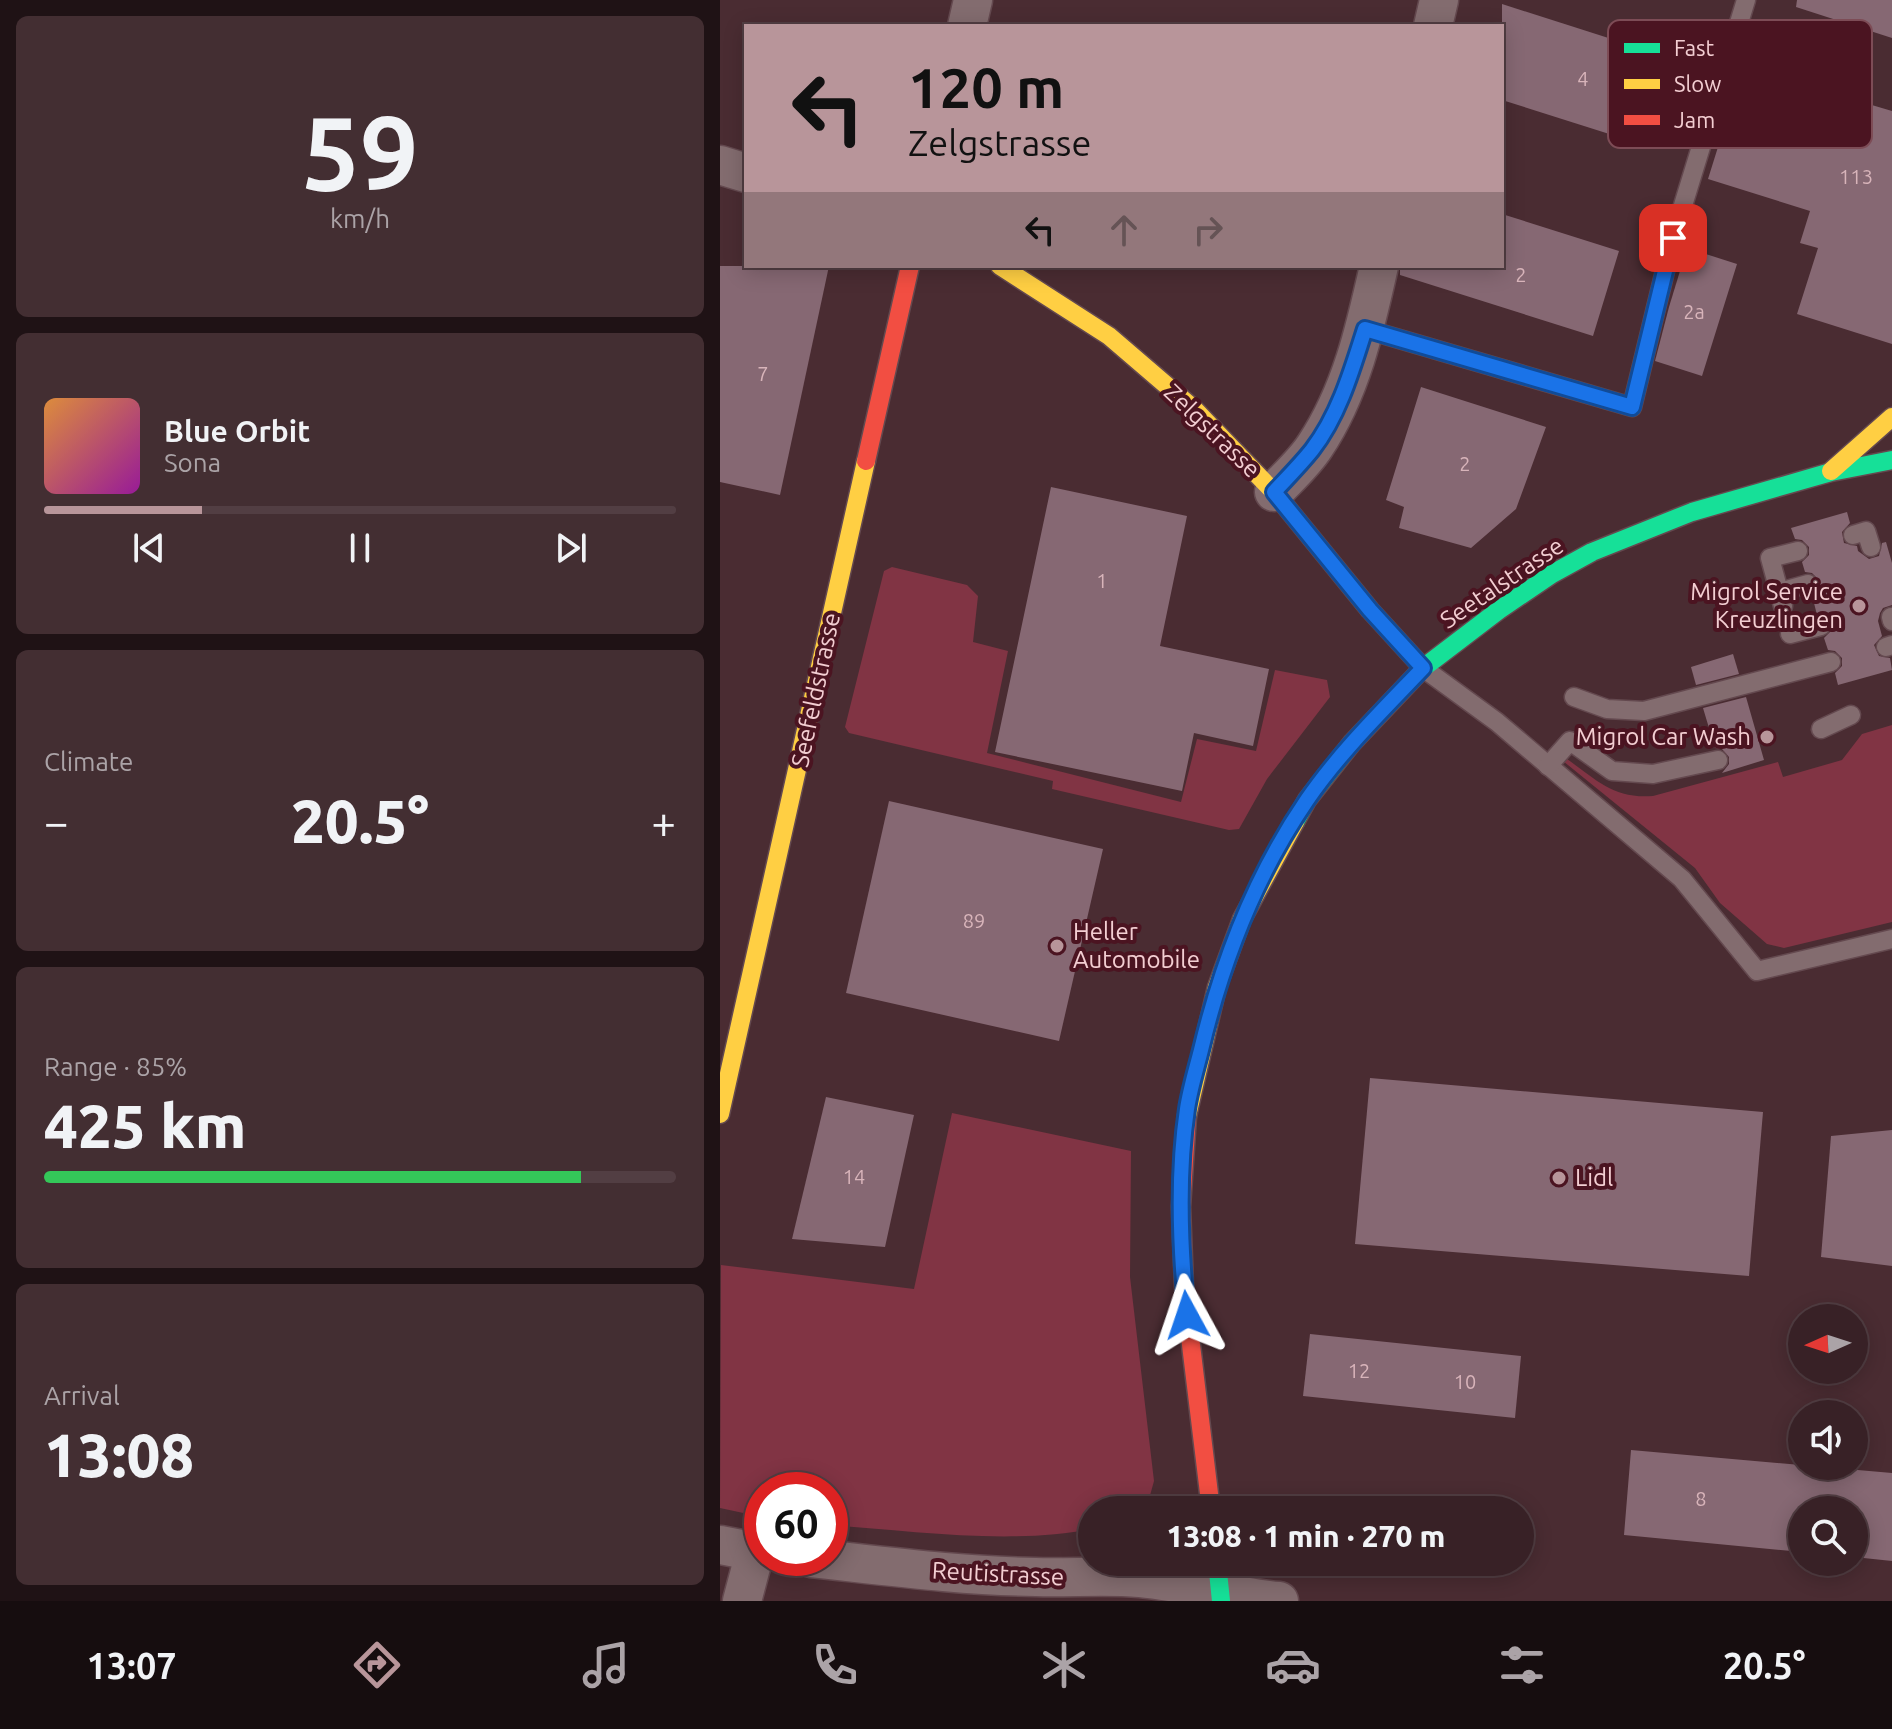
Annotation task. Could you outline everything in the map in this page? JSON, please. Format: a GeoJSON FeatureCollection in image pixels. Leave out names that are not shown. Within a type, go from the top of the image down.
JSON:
{"type":"FeatureCollection","features":[{"type":"Feature","properties":{"kind":"main road","name":"Seefeldstrasse"},"geometry":{"type":"LineString","coordinates":[[720,1114],[730,1022],[910,268]]}},
{"type":"Feature","properties":{"kind":"main road","name":"Zelgstrasse"},"geometry":{"type":"LineString","coordinates":[[1003,268],[1109,336],[1194,409],[1274,492],[1370,610],[1423,668]]}},
{"type":"Feature","properties":{"kind":"main road"},"geometry":{"type":"LineString","coordinates":[[1831,472],[1892,417]]}},
{"type":"Feature","properties":{"kind":"main road","name":"Seetalstrasse"},"geometry":{"type":"LineString","coordinates":[[1209,1496],[1184,1287],[1181,1207],[1187,1108],[1217,987],[1242,919],[1307,800],[1352,743],[1423,668],[1552,574],[1592,552],[1692,512],[1831,472],[1890,459]]}},
{"type":"Feature","properties":{"kind":"street"},"geometry":{"type":"LineString","coordinates":[[967,24],[973,0]]}},
{"type":"Feature","properties":{"kind":"street"},"geometry":{"type":"LineString","coordinates":[[1433,24],[1439,0]]}},
{"type":"Feature","properties":{"kind":"street"},"geometry":{"type":"LineString","coordinates":[[720,165],[744,172]]}},
{"type":"Feature","properties":{"kind":"street"},"geometry":{"type":"LineString","coordinates":[[1274,492],[1313,449],[1331,420],[1351,374],[1379,268]]}},
{"type":"Feature","properties":{"kind":"street","name":"Reutistrasse"},"geometry":{"type":"LineString","coordinates":[[848,1562],[953,1573],[1137,1577],[1219,1585],[1251,1599],[1279,1601]]}},
{"type":"Feature","properties":{"kind":"street"},"geometry":{"type":"LineString","coordinates":[[742,1601],[744,1576]]}},
{"type":"Feature","properties":{"kind":"lane"},"geometry":{"type":"LineString","coordinates":[[1740,20],[1746,0]]}},
{"type":"Feature","properties":{"kind":"lane"},"geometry":{"type":"LineString","coordinates":[[1365,329],[1632,407],[1673,238],[1701,148]]}},
{"type":"Feature","properties":{"kind":"lane"},"geometry":{"type":"LineString","coordinates":[[1853,535],[1866,531],[1871,547]]}},
{"type":"Feature","properties":{"kind":"lane"},"geometry":{"type":"LineString","coordinates":[[1798,551],[1770,558],[1781,599],[1808,584]]}},
{"type":"Feature","properties":{"kind":"lane"},"geometry":{"type":"LineString","coordinates":[[1790,634],[1821,626]]}},
{"type":"Feature","properties":{"kind":"lane"},"geometry":{"type":"LineString","coordinates":[[1574,697],[1607,709],[1644,711],[1831,662]]}},
{"type":"Feature","properties":{"kind":"lane"},"geometry":{"type":"LineString","coordinates":[[1423,668],[1497,722],[1682,879],[1757,971],[1892,939]]}},
{"type":"Feature","properties":{"kind":"lane"},"geometry":{"type":"LineString","coordinates":[[1821,729],[1851,715]]}},
{"type":"Feature","properties":{"kind":"lane"},"geometry":{"type":"LineString","coordinates":[[1548,766],[1570,741],[1612,771],[1653,774],[1718,760]]}},
{"type":"Feature","properties":{"kind":"shaded area"},"geometry":{"type":"Polygon","coordinates":[[[892,567],[967,585],[978,596],[973,642],[1008,651],[987,753],[1181,802],[1197,739],[1256,751],[1275,670],[1327,680],[1330,697],[1267,779],[1239,829],[1229,830],[1052,789],[1053,781],[849,733],[845,727],[884,571],[892,567]]]}},
{"type":"Feature","properties":{"kind":"shaded area"},"geometry":{"type":"Polygon","coordinates":[[[1892,725],[1892,922],[1784,948],[1767,944],[1720,903],[1695,868],[1563,761],[1567,759],[1616,791],[1653,796],[1778,762],[1783,777],[1842,760],[1862,734],[1892,725]]]}},
{"type":"Feature","properties":{"kind":"shaded area"},"geometry":{"type":"Polygon","coordinates":[[[952,1113],[1131,1151],[1130,1277],[1154,1481],[1150,1496],[1078,1496],[1078,1531],[1028,1536],[848,1526],[848,1472],[744,1472],[744,1513],[720,1508],[721,1265],[914,1289],[952,1113]]]}},
{"type":"Feature","properties":{"kind":"building"},"geometry":{"type":"Polygon","coordinates":[[[1797,0],[1892,0],[1892,38],[1872,32],[1872,20],[1836,20],[1796,7],[1797,0]]]}},
{"type":"Feature","properties":{"kind":"building"},"geometry":{"type":"Polygon","coordinates":[[[1502,4],[1608,38],[1608,134],[1504,101],[1502,4]]]}},
{"type":"Feature","properties":{"kind":"building"},"geometry":{"type":"Polygon","coordinates":[[[1872,105],[1892,111],[1892,344],[1797,314],[1818,248],[1800,243],[1810,211],[1708,179],[1718,148],[1872,148],[1872,105]]]}},
{"type":"Feature","properties":{"kind":"building"},"geometry":{"type":"Polygon","coordinates":[[[1504,215],[1619,251],[1593,336],[1400,275],[1400,268],[1504,268],[1504,215]]]}},
{"type":"Feature","properties":{"kind":"building"},"geometry":{"type":"Polygon","coordinates":[[[1687,248],[1737,264],[1702,376],[1655,361],[1687,248]]]}},
{"type":"Feature","properties":{"kind":"building"},"geometry":{"type":"Polygon","coordinates":[[[720,266],[829,268],[780,495],[720,482],[720,266]]]}},
{"type":"Feature","properties":{"kind":"building"},"geometry":{"type":"Polygon","coordinates":[[[1421,387],[1546,427],[1516,509],[1471,548],[1399,528],[1404,507],[1386,500],[1421,387]]]}},
{"type":"Feature","properties":{"kind":"building"},"geometry":{"type":"Polygon","coordinates":[[[1051,487],[1187,516],[1160,646],[1269,669],[1253,746],[1194,733],[1182,791],[995,752],[1051,487]]]}},
{"type":"Feature","properties":{"kind":"building"},"geometry":{"type":"Polygon","coordinates":[[[1847,512],[1850,523],[1842,532],[1844,543],[1857,546],[1858,551],[1869,559],[1879,556],[1882,543],[1886,542],[1892,563],[1892,605],[1883,608],[1880,613],[1878,621],[1882,636],[1874,645],[1879,656],[1890,658],[1892,670],[1838,685],[1835,673],[1842,666],[1842,658],[1835,651],[1828,650],[1824,638],[1832,630],[1832,622],[1825,615],[1817,615],[1812,595],[1819,588],[1819,580],[1812,573],[1805,572],[1802,562],[1809,555],[1809,547],[1802,540],[1795,539],[1791,528],[1847,512]]]}},
{"type":"Feature","properties":{"kind":"building"},"geometry":{"type":"Polygon","coordinates":[[[1733,654],[1739,674],[1696,685],[1691,667],[1733,654]]]}},
{"type":"Feature","properties":{"kind":"building"},"geometry":{"type":"Polygon","coordinates":[[[1746,697],[1764,760],[1722,773],[1729,764],[1729,757],[1722,749],[1715,748],[1703,708],[1746,697]]]}},
{"type":"Feature","properties":{"kind":"building"},"geometry":{"type":"Polygon","coordinates":[[[889,801],[1103,849],[1059,1041],[846,993],[889,801]]]}},
{"type":"Feature","properties":{"kind":"building","name":"Lidl"},"geometry":{"type":"Polygon","coordinates":[[[1370,1078],[1763,1112],[1749,1276],[1355,1244],[1370,1078]]]}},
{"type":"Feature","properties":{"kind":"building"},"geometry":{"type":"Polygon","coordinates":[[[826,1097],[914,1115],[885,1247],[792,1239],[826,1097]]]}},
{"type":"Feature","properties":{"kind":"building"},"geometry":{"type":"Polygon","coordinates":[[[1892,1130],[1892,1266],[1821,1257],[1831,1136],[1892,1130]]]}},
{"type":"Feature","properties":{"kind":"building"},"geometry":{"type":"Polygon","coordinates":[[[1310,1334],[1521,1356],[1515,1418],[1303,1396],[1310,1334]]]}},
{"type":"Feature","properties":{"kind":"building"},"geometry":{"type":"Polygon","coordinates":[[[1631,1450],[1788,1464],[1788,1480],[1868,1480],[1868,1471],[1892,1473],[1892,1561],[1868,1558],[1868,1496],[1788,1496],[1788,1551],[1624,1535],[1631,1450]]]}},
{"type":"Feature","properties":{"kind":"traffic: fast"},"geometry":{"type":"LineString","coordinates":[[1295,822],[1307,800],[1352,743],[1423,668],[1552,574],[1592,552],[1692,512],[1831,472],[1892,460]]}},
{"type":"Feature","properties":{"kind":"traffic: fast"},"geometry":{"type":"LineString","coordinates":[[1218,1576],[1221,1601]]}},
{"type":"Feature","properties":{"kind":"traffic: slow"},"geometry":{"type":"LineString","coordinates":[[1003,268],[1109,336],[1194,409],[1274,492],[1370,610],[1423,668]]}},
{"type":"Feature","properties":{"kind":"traffic: slow"},"geometry":{"type":"LineString","coordinates":[[1831,471],[1892,417]]}},
{"type":"Feature","properties":{"kind":"traffic: slow"},"geometry":{"type":"LineString","coordinates":[[720,1114],[866,461]]}},
{"type":"Feature","properties":{"kind":"traffic: slow"},"geometry":{"type":"LineString","coordinates":[[1187,1116],[1217,987],[1242,919],[1295,822]]}},
{"type":"Feature","properties":{"kind":"traffic: jam"},"geometry":{"type":"LineString","coordinates":[[866,461],[910,268]]}},
{"type":"Feature","properties":{"kind":"traffic: jam"},"geometry":{"type":"LineString","coordinates":[[1187,1116],[1181,1207],[1184,1287],[1209,1496]]}},
{"type":"Feature","properties":{"kind":"place","name":"Migrol Service Kreuzlingen"},"geometry":{"type":"Point","coordinates":[1859,606]}},
{"type":"Feature","properties":{"kind":"place","name":"Migrol Car Wash"},"geometry":{"type":"Point","coordinates":[1767,737]}},
{"type":"Feature","properties":{"kind":"place","name":"Heller Automobile"},"geometry":{"type":"Point","coordinates":[1057,946]}},
{"type":"Feature","properties":{"kind":"place","name":"Lidl"},"geometry":{"type":"Point","coordinates":[1559,1178]}},
{"type":"Feature","properties":{"kind":"route"},"geometry":{"type":"LineString","coordinates":[[1187,1315],[1181,1207],[1187,1108],[1217,987],[1233,941],[1266,872],[1307,800],[1352,743],[1423,668],[1370,610],[1274,492],[1313,449],[1331,420],[1351,374],[1365,329],[1632,407],[1673,238]]}}]}
